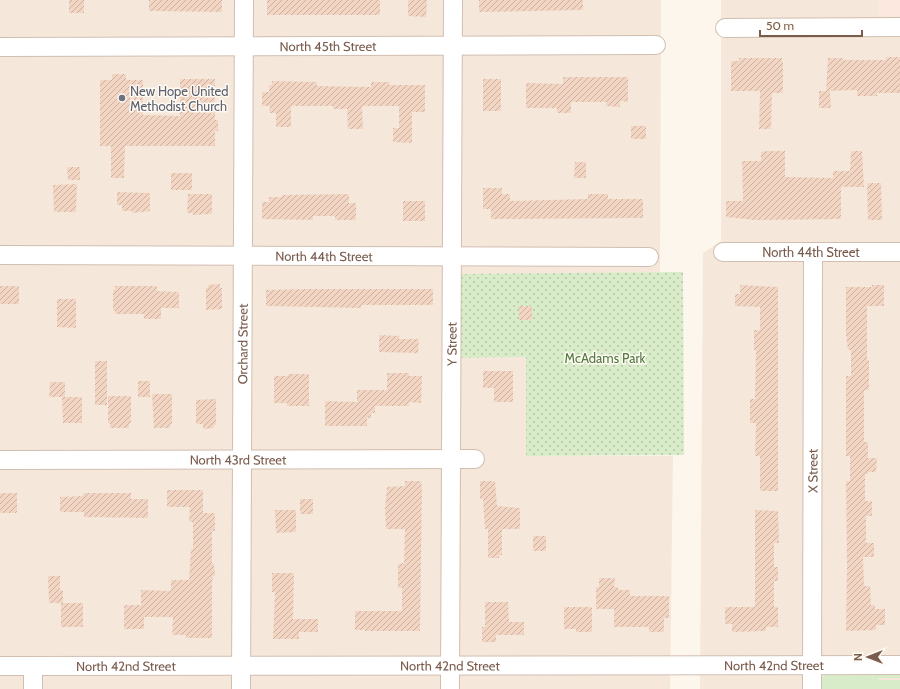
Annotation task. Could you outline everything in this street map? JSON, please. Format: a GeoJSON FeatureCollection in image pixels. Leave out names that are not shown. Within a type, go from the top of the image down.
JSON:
{"type":"FeatureCollection","features":[{"type":"Feature","properties":{"kind":"street","name":"Orchard Street"},"geometry":{"type":"LineString","coordinates":[[242,689],[244,0]]}},
{"type":"Feature","properties":{"kind":"street","name":"Y Street"},"geometry":{"type":"LineString","coordinates":[[450,689],[453,0]]}},
{"type":"Feature","properties":{"kind":"street"},"geometry":{"type":"LineString","coordinates":[[725,28],[900,27]]}},
{"type":"Feature","properties":{"kind":"street","name":"North 45th Street"},"geometry":{"type":"LineString","coordinates":[[0,47],[656,45]]}},
{"type":"Feature","properties":{"kind":"street","name":"North 44th Street"},"geometry":{"type":"LineString","coordinates":[[723,252],[900,252]]}},
{"type":"Feature","properties":{"kind":"street","name":"X Street"},"geometry":{"type":"LineString","coordinates":[[812,689],[813,253]]}},
{"type":"Feature","properties":{"kind":"street","name":"North 44th Street"},"geometry":{"type":"LineString","coordinates":[[0,255],[452,255],[648,257]]}},
{"type":"Feature","properties":{"kind":"street","name":"North 43rd Street"},"geometry":{"type":"LineString","coordinates":[[0,460],[476,459]]}},
{"type":"Feature","properties":{"kind":"street","name":"North 42nd Street"},"geometry":{"type":"LineString","coordinates":[[0,666],[900,665]]}},
{"type":"Feature","properties":{"kind":"street"},"geometry":{"type":"LineString","coordinates":[[33,666],[33,689]]}},
{"type":"Feature","properties":{"kind":"shaded area"},"geometry":{"type":"Polygon","coordinates":[[[0,0],[661,0],[660,273],[460,274],[461,358],[526,357],[527,456],[673,456],[670,689],[0,689],[0,0]]]}},
{"type":"Feature","properties":{"kind":"shaded area"},"geometry":{"type":"Polygon","coordinates":[[[721,0],[879,0],[879,16],[900,16],[900,689],[700,689],[703,253],[721,241],[721,0]]]}},
{"type":"Feature","properties":{"kind":"shaded area"},"geometry":{"type":"Polygon","coordinates":[[[879,0],[900,0],[900,16],[878,16],[879,0]]]}},
{"type":"Feature","properties":{"kind":"green space","name":"McAdams Park"},"geometry":{"type":"Polygon","coordinates":[[[683,272],[684,455],[526,456],[526,357],[460,358],[460,274],[683,272]]]}},
{"type":"Feature","properties":{"kind":"green space"},"geometry":{"type":"Polygon","coordinates":[[[828,673],[900,673],[900,678],[879,678],[879,680],[900,680],[900,689],[820,689],[822,678],[828,673]]]}},
{"type":"Feature","properties":{"kind":"building"},"geometry":{"type":"Polygon","coordinates":[[[69,0],[84,0],[84,13],[69,13],[69,0]]]}},
{"type":"Feature","properties":{"kind":"building"},"geometry":{"type":"Polygon","coordinates":[[[149,0],[222,0],[222,12],[149,11],[149,0]]]}},
{"type":"Feature","properties":{"kind":"building"},"geometry":{"type":"Polygon","coordinates":[[[267,0],[380,0],[380,15],[267,15],[267,0]]]}},
{"type":"Feature","properties":{"kind":"building"},"geometry":{"type":"Polygon","coordinates":[[[408,0],[427,0],[426,17],[408,16],[408,0]]]}},
{"type":"Feature","properties":{"kind":"building"},"geometry":{"type":"Polygon","coordinates":[[[479,0],[583,0],[583,10],[479,12],[479,0]]]}},
{"type":"Feature","properties":{"kind":"building"},"geometry":{"type":"Polygon","coordinates":[[[886,57],[900,57],[900,93],[877,93],[877,96],[857,96],[857,90],[826,91],[828,58],[843,58],[843,60],[886,60],[886,57]]]}},
{"type":"Feature","properties":{"kind":"building"},"geometry":{"type":"Polygon","coordinates":[[[739,58],[782,58],[783,93],[772,93],[771,129],[759,129],[760,91],[731,91],[731,61],[739,61],[739,58]]]}},
{"type":"Feature","properties":{"kind":"building","name":"New Hope United Methodist Church"},"geometry":{"type":"Polygon","coordinates":[[[112,74],[126,74],[126,80],[143,80],[143,115],[180,116],[180,79],[215,79],[215,120],[218,120],[218,131],[215,131],[215,146],[125,146],[124,178],[111,178],[111,146],[100,146],[100,80],[112,80],[112,74]]]}},
{"type":"Feature","properties":{"kind":"building"},"geometry":{"type":"Polygon","coordinates":[[[563,77],[628,77],[628,102],[620,101],[620,107],[606,106],[606,102],[571,102],[571,113],[557,113],[557,108],[526,108],[526,83],[563,84],[563,77]]]}},
{"type":"Feature","properties":{"kind":"building"},"geometry":{"type":"Polygon","coordinates":[[[483,79],[501,79],[501,111],[483,111],[483,79]]]}},
{"type":"Feature","properties":{"kind":"building"},"geometry":{"type":"Polygon","coordinates":[[[272,81],[317,82],[317,86],[371,87],[371,82],[390,82],[389,85],[425,85],[425,112],[412,112],[412,143],[393,142],[393,128],[399,128],[399,106],[362,106],[363,129],[348,129],[347,109],[333,109],[333,106],[291,106],[291,127],[276,127],[276,113],[269,113],[270,106],[262,106],[262,92],[269,92],[269,85],[272,85],[272,81]]]}},
{"type":"Feature","properties":{"kind":"building"},"geometry":{"type":"Polygon","coordinates":[[[819,91],[830,91],[831,108],[819,108],[819,91]]]}},
{"type":"Feature","properties":{"kind":"building"},"geometry":{"type":"Polygon","coordinates":[[[631,126],[646,126],[646,139],[631,139],[631,126]]]}},
{"type":"Feature","properties":{"kind":"building"},"geometry":{"type":"Polygon","coordinates":[[[785,151],[785,177],[833,178],[833,171],[850,171],[851,151],[862,151],[864,187],[841,187],[841,219],[755,220],[726,217],[726,201],[743,201],[742,161],[761,161],[761,152],[785,151]]]}},
{"type":"Feature","properties":{"kind":"building"},"geometry":{"type":"Polygon","coordinates":[[[575,162],[586,162],[586,178],[574,178],[575,162]]]}},
{"type":"Feature","properties":{"kind":"building"},"geometry":{"type":"Polygon","coordinates":[[[67,167],[80,167],[80,180],[68,180],[67,167]]]}},
{"type":"Feature","properties":{"kind":"building"},"geometry":{"type":"Polygon","coordinates":[[[171,173],[192,173],[192,190],[171,190],[171,173]]]}},
{"type":"Feature","properties":{"kind":"building"},"geometry":{"type":"Polygon","coordinates":[[[867,183],[881,183],[882,220],[868,220],[867,183]]]}},
{"type":"Feature","properties":{"kind":"building"},"geometry":{"type":"Polygon","coordinates":[[[77,184],[76,212],[54,212],[53,185],[77,184]]]}},
{"type":"Feature","properties":{"kind":"building"},"geometry":{"type":"Polygon","coordinates":[[[483,188],[502,188],[502,194],[510,194],[510,201],[588,199],[588,194],[608,194],[608,199],[643,199],[643,218],[491,219],[491,209],[483,209],[483,188]]]}},
{"type":"Feature","properties":{"kind":"building"},"geometry":{"type":"Polygon","coordinates":[[[117,192],[150,193],[150,211],[133,213],[132,211],[122,211],[122,205],[117,205],[117,192]]]}},
{"type":"Feature","properties":{"kind":"building"},"geometry":{"type":"Polygon","coordinates":[[[188,194],[212,194],[212,214],[193,215],[193,213],[187,213],[188,194]]]}},
{"type":"Feature","properties":{"kind":"building"},"geometry":{"type":"Polygon","coordinates":[[[349,194],[349,203],[356,203],[356,220],[335,220],[335,216],[313,216],[313,220],[262,219],[262,202],[269,202],[269,197],[282,197],[282,195],[349,194]]]}},
{"type":"Feature","properties":{"kind":"building"},"geometry":{"type":"Polygon","coordinates":[[[403,201],[425,201],[425,221],[403,221],[403,201]]]}},
{"type":"Feature","properties":{"kind":"building"},"geometry":{"type":"Polygon","coordinates":[[[220,284],[220,288],[222,288],[222,309],[206,310],[206,288],[208,288],[208,285],[220,284]]]}},
{"type":"Feature","properties":{"kind":"building"},"geometry":{"type":"Polygon","coordinates":[[[740,285],[778,287],[778,491],[760,491],[760,456],[755,456],[756,423],[750,423],[750,399],[755,399],[756,350],[754,350],[754,330],[760,330],[760,307],[735,306],[735,294],[740,294],[740,285]]]}},
{"type":"Feature","properties":{"kind":"building"},"geometry":{"type":"Polygon","coordinates":[[[872,285],[884,285],[884,306],[867,306],[867,360],[869,360],[869,390],[864,390],[864,442],[868,442],[868,458],[877,458],[876,472],[868,472],[868,474],[865,474],[865,501],[872,501],[872,516],[866,516],[866,543],[874,543],[874,557],[863,557],[864,586],[870,586],[871,605],[875,605],[875,609],[885,609],[885,625],[876,625],[876,630],[846,631],[846,481],[850,481],[850,456],[846,456],[846,376],[851,376],[851,350],[848,350],[846,334],[846,287],[872,287],[872,285]]]}},
{"type":"Feature","properties":{"kind":"building"},"geometry":{"type":"Polygon","coordinates":[[[0,286],[19,286],[19,304],[0,304],[0,286]]]}},
{"type":"Feature","properties":{"kind":"building"},"geometry":{"type":"Polygon","coordinates":[[[115,286],[157,286],[157,291],[179,292],[179,308],[161,308],[161,319],[144,319],[144,314],[115,314],[115,311],[113,311],[113,290],[115,290],[115,286]]]}},
{"type":"Feature","properties":{"kind":"building"},"geometry":{"type":"Polygon","coordinates":[[[433,289],[433,305],[361,305],[361,308],[266,306],[266,290],[433,289]]]}},
{"type":"Feature","properties":{"kind":"building"},"geometry":{"type":"Polygon","coordinates":[[[57,299],[76,299],[76,328],[57,327],[57,299]]]}},
{"type":"Feature","properties":{"kind":"building"},"geometry":{"type":"Polygon","coordinates":[[[519,306],[532,306],[532,320],[519,320],[519,306]]]}},
{"type":"Feature","properties":{"kind":"building"},"geometry":{"type":"Polygon","coordinates":[[[379,335],[400,336],[399,339],[419,339],[418,353],[379,352],[379,335]]]}},
{"type":"Feature","properties":{"kind":"building"},"geometry":{"type":"Polygon","coordinates":[[[95,361],[107,361],[107,405],[95,405],[95,361]]]}},
{"type":"Feature","properties":{"kind":"building"},"geometry":{"type":"Polygon","coordinates":[[[483,371],[513,371],[513,402],[494,402],[494,388],[483,388],[483,371]]]}},
{"type":"Feature","properties":{"kind":"building"},"geometry":{"type":"Polygon","coordinates":[[[387,373],[409,373],[409,376],[422,376],[421,403],[409,402],[409,406],[375,406],[375,413],[371,413],[371,418],[367,418],[367,426],[325,426],[325,401],[357,402],[357,390],[387,390],[387,373]]]}},
{"type":"Feature","properties":{"kind":"building"},"geometry":{"type":"Polygon","coordinates":[[[288,374],[309,374],[309,406],[287,406],[287,403],[274,403],[274,376],[288,376],[288,374]]]}},
{"type":"Feature","properties":{"kind":"building"},"geometry":{"type":"Polygon","coordinates":[[[138,381],[150,381],[150,397],[138,397],[138,381]]]}},
{"type":"Feature","properties":{"kind":"building"},"geometry":{"type":"Polygon","coordinates":[[[50,382],[65,382],[65,397],[82,397],[82,423],[63,423],[62,397],[49,397],[50,382]]]}},
{"type":"Feature","properties":{"kind":"building"},"geometry":{"type":"Polygon","coordinates":[[[152,394],[172,394],[172,424],[170,424],[170,428],[154,428],[152,394]]]}},
{"type":"Feature","properties":{"kind":"building"},"geometry":{"type":"Polygon","coordinates":[[[108,396],[131,396],[131,423],[129,423],[129,428],[110,428],[110,423],[108,423],[108,396]]]}},
{"type":"Feature","properties":{"kind":"building"},"geometry":{"type":"Polygon","coordinates":[[[216,399],[216,425],[214,425],[214,428],[203,429],[203,424],[196,424],[196,400],[216,399]]]}},
{"type":"Feature","properties":{"kind":"building"},"geometry":{"type":"Polygon","coordinates":[[[405,481],[421,481],[422,487],[420,631],[355,630],[355,611],[402,611],[402,588],[398,588],[398,564],[404,563],[405,529],[386,529],[385,509],[387,487],[405,486],[405,481]]]}},
{"type":"Feature","properties":{"kind":"building"},"geometry":{"type":"Polygon","coordinates":[[[480,481],[495,481],[497,506],[520,508],[520,529],[502,529],[502,555],[499,555],[499,558],[488,558],[488,529],[485,529],[483,499],[480,499],[480,481]]]}},
{"type":"Feature","properties":{"kind":"building"},"geometry":{"type":"Polygon","coordinates":[[[167,490],[203,490],[203,513],[215,513],[215,531],[212,531],[212,564],[214,564],[215,576],[213,576],[212,583],[212,638],[186,638],[186,635],[172,635],[173,617],[144,617],[144,629],[124,629],[124,605],[141,605],[141,590],[171,591],[171,580],[189,580],[191,549],[193,549],[193,522],[189,522],[190,507],[167,507],[167,490]]]}},
{"type":"Feature","properties":{"kind":"building"},"geometry":{"type":"Polygon","coordinates":[[[0,493],[17,493],[17,513],[0,513],[0,493]]]}},
{"type":"Feature","properties":{"kind":"building"},"geometry":{"type":"Polygon","coordinates":[[[83,493],[131,493],[131,499],[148,499],[148,518],[84,517],[84,512],[60,512],[60,497],[83,496],[83,493]]]}},
{"type":"Feature","properties":{"kind":"building"},"geometry":{"type":"Polygon","coordinates":[[[300,499],[313,499],[313,514],[300,514],[300,499]]]}},
{"type":"Feature","properties":{"kind":"building"},"geometry":{"type":"Polygon","coordinates":[[[275,510],[296,510],[296,532],[276,533],[275,510]]]}},
{"type":"Feature","properties":{"kind":"building"},"geometry":{"type":"Polygon","coordinates":[[[755,510],[778,511],[779,543],[774,543],[774,567],[778,567],[778,581],[774,581],[774,607],[778,607],[778,627],[766,627],[766,631],[732,632],[732,624],[725,624],[725,607],[755,607],[755,510]]]}},
{"type":"Feature","properties":{"kind":"building"},"geometry":{"type":"Polygon","coordinates":[[[533,536],[546,536],[546,551],[533,551],[533,536]]]}},
{"type":"Feature","properties":{"kind":"building"},"geometry":{"type":"Polygon","coordinates":[[[272,573],[294,573],[293,619],[318,619],[318,632],[299,632],[299,639],[273,639],[275,592],[272,592],[272,573]]]}},
{"type":"Feature","properties":{"kind":"building"},"geometry":{"type":"Polygon","coordinates":[[[48,576],[60,576],[60,590],[63,590],[63,603],[49,603],[48,576]]]}},
{"type":"Feature","properties":{"kind":"building"},"geometry":{"type":"Polygon","coordinates":[[[599,578],[615,578],[614,587],[618,587],[618,590],[630,590],[630,596],[669,596],[669,618],[664,618],[664,632],[649,632],[649,627],[614,627],[614,609],[596,609],[596,587],[599,587],[599,578]]]}},
{"type":"Feature","properties":{"kind":"building"},"geometry":{"type":"Polygon","coordinates":[[[485,602],[508,602],[509,622],[524,622],[524,635],[496,635],[496,642],[482,642],[482,627],[485,627],[485,602]]]}},
{"type":"Feature","properties":{"kind":"building"},"geometry":{"type":"Polygon","coordinates":[[[61,603],[83,603],[83,627],[61,627],[61,603]]]}},
{"type":"Feature","properties":{"kind":"building"},"geometry":{"type":"Polygon","coordinates":[[[564,607],[592,607],[592,632],[576,632],[576,629],[564,629],[564,607]]]}},
{"type":"Feature","properties":{"kind":"place","name":"New Hope United Methodist Church"},"geometry":{"type":"Point","coordinates":[122,98]}}]}
